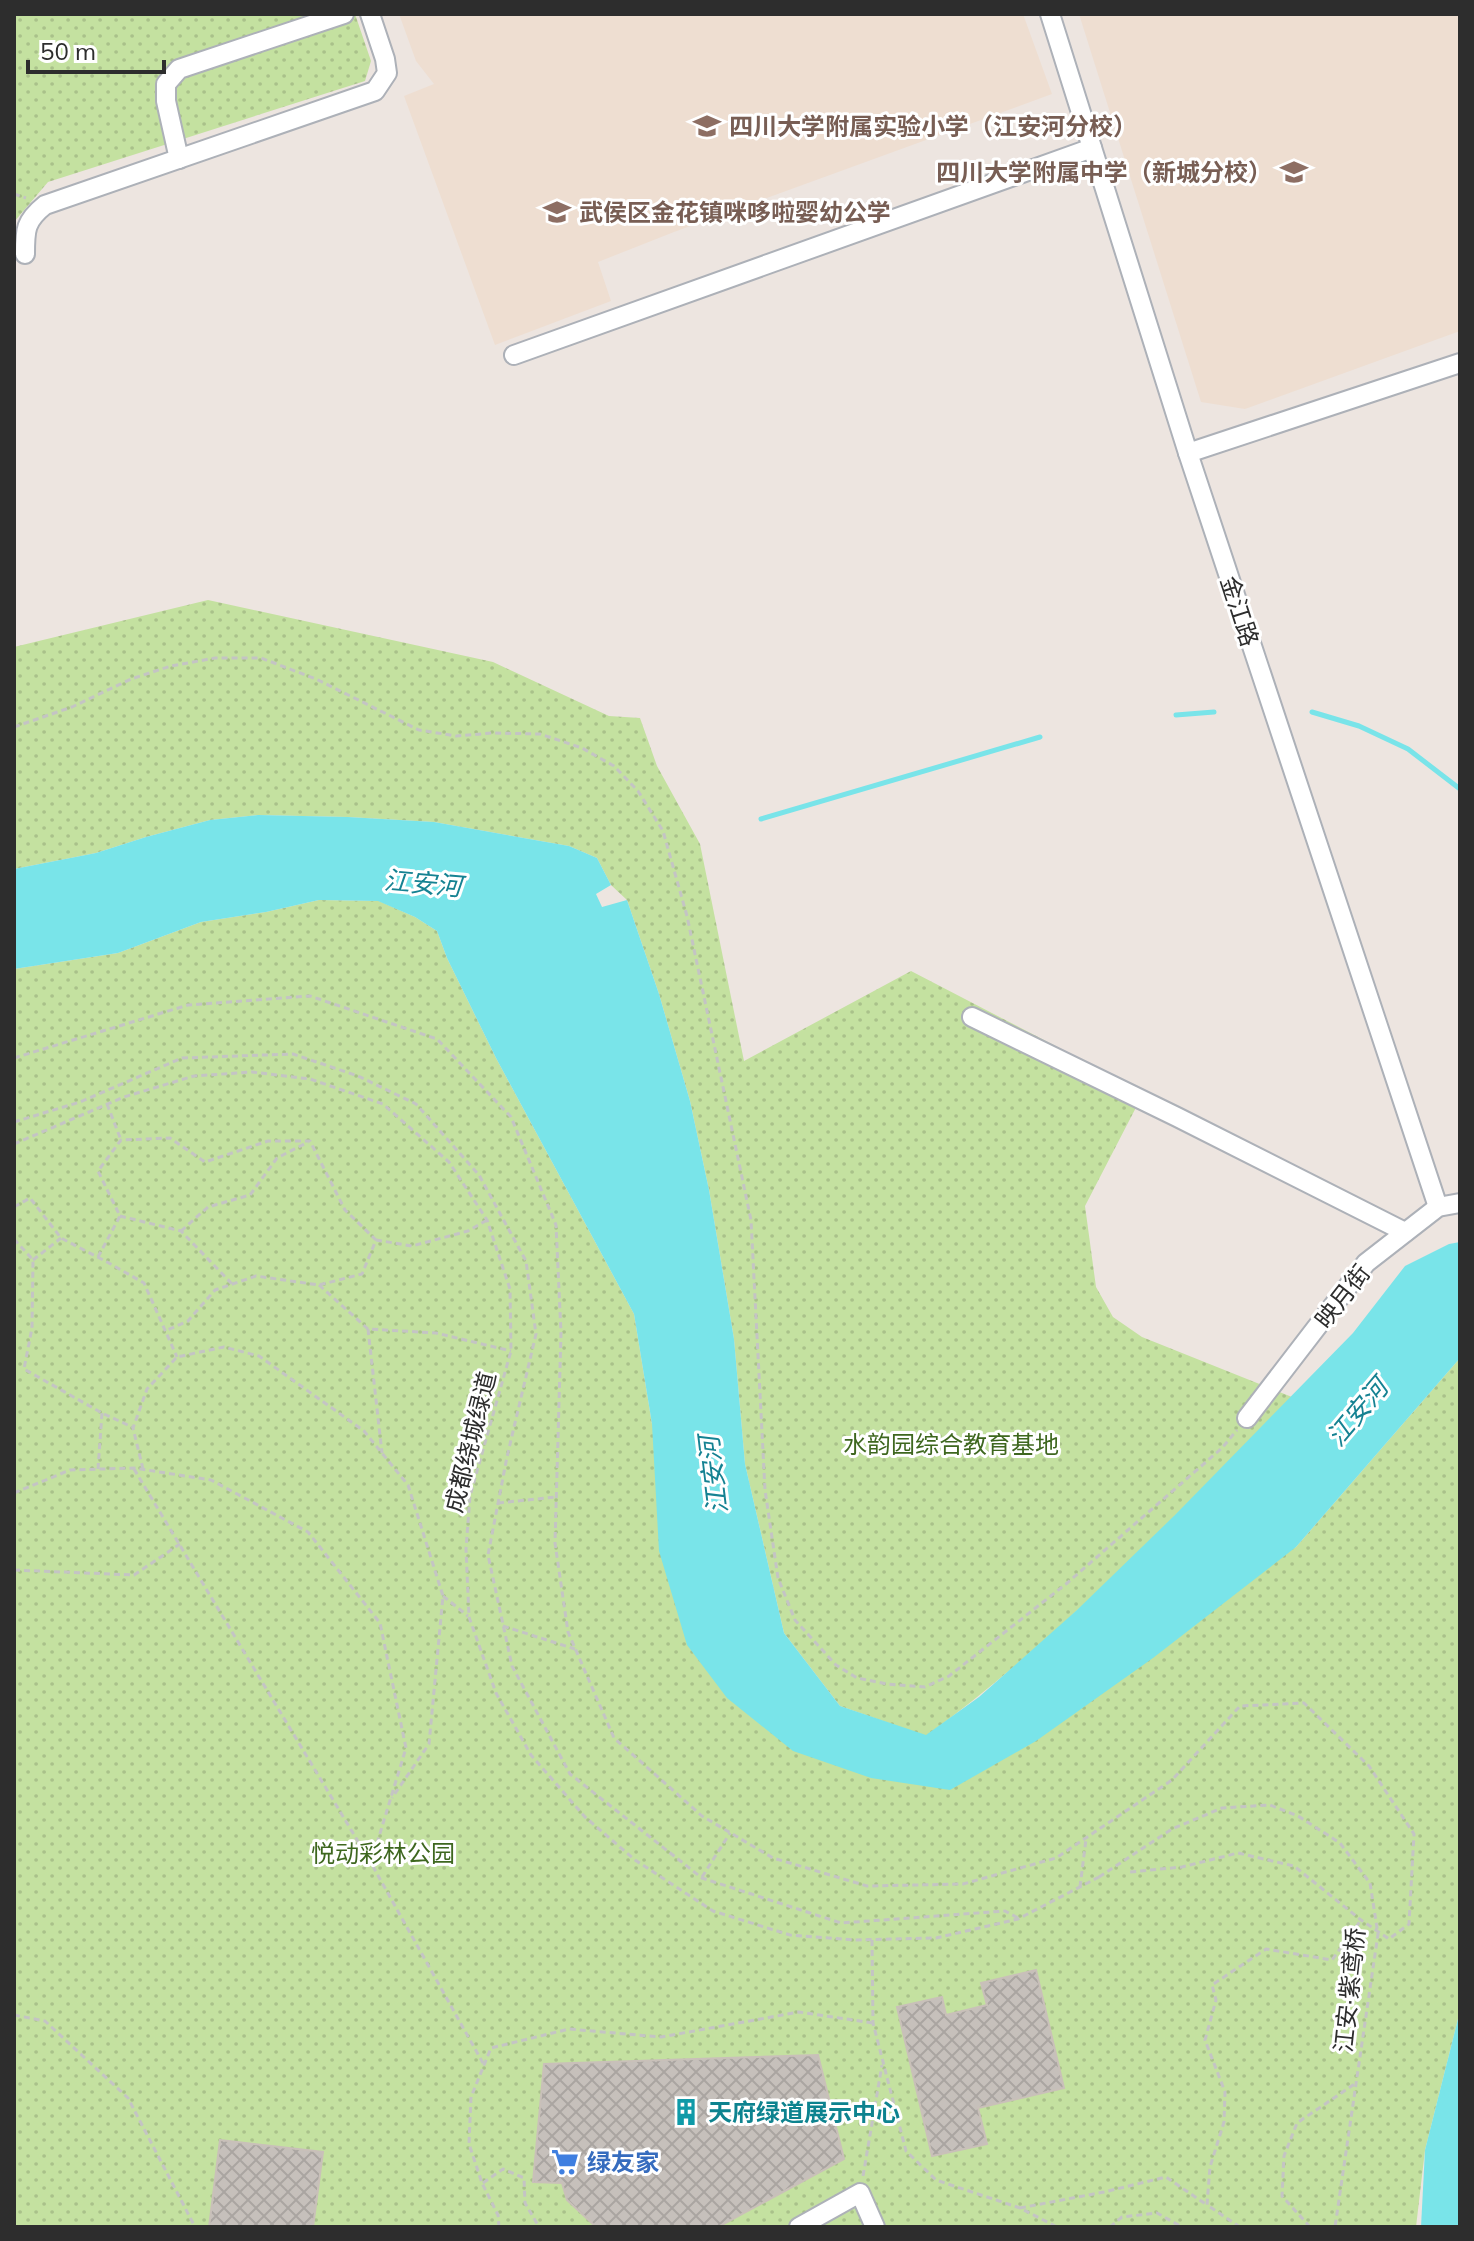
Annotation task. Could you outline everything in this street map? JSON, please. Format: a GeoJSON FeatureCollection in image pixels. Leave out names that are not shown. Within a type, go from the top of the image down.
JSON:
{"type":"FeatureCollection","features":[{"type":"Feature","properties":{"kind":"street"},"geometry":{"type":"LineString","coordinates":[[179,159],[166,101],[166,84],[179,69],[344,14]]}},
{"type":"Feature","properties":{"kind":"street"},"geometry":{"type":"LineString","coordinates":[[25,254],[25,228],[45,205],[375,91],[387,73],[370,14]]}},
{"type":"Feature","properties":{"kind":"street","name":"金江路"},"geometry":{"type":"LineString","coordinates":[[1050,14],[1188,453],[1438,1207]]}},
{"type":"Feature","properties":{"kind":"street"},"geometry":{"type":"LineString","coordinates":[[514,355],[1092,148]]}},
{"type":"Feature","properties":{"kind":"street"},"geometry":{"type":"LineString","coordinates":[[1188,453],[1460,363]]}},
{"type":"Feature","properties":{"kind":"street"},"geometry":{"type":"LineString","coordinates":[[972,1017],[1405,1232]]}},
{"type":"Feature","properties":{"kind":"street","name":"映月街"},"geometry":{"type":"LineString","coordinates":[[1247,1418],[1366,1263],[1438,1207],[1460,1203]]}},
{"type":"Feature","properties":{"kind":"street"},"geometry":{"type":"LineString","coordinates":[[799,2227],[860,2193],[875,2227]]}},
{"type":"Feature","properties":{"kind":"path"},"geometry":{"type":"LineString","coordinates":[[14,727],[171,666],[215,658],[261,658],[316,679],[419,730],[456,736],[540,734],[582,748],[614,766],[638,791],[663,831],[687,916],[751,1220],[765,1490],[778,1578],[795,1620],[836,1665],[857,1678],[925,1687],[949,1676],[1066,1584],[1222,1448],[1247,1418]]}},
{"type":"Feature","properties":{"kind":"path"},"geometry":{"type":"LineString","coordinates":[[14,1058],[188,1005],[310,996],[437,1039],[511,1117],[556,1225],[561,1333],[555,1543],[568,1632],[614,1738],[702,1816],[773,1858],[867,1886],[963,1884],[1056,1858],[1172,1780],[1240,1706],[1304,1703],[1369,1766],[1414,1834],[1409,1924],[1389,1939],[1294,1866],[1238,1853],[1182,1867],[1130,1872]]}},
{"type":"Feature","properties":{"kind":"path"},"geometry":{"type":"LineString","coordinates":[[14,1122],[80,1102],[182,1058],[293,1054],[358,1076],[416,1104],[479,1175],[526,1261],[536,1334],[488,1555],[512,1666],[570,1774],[702,1878],[841,1923],[1005,1911],[1020,1919]]}},
{"type":"Feature","properties":{"kind":"path","name":"成都绕城绿道"},"geometry":{"type":"LineString","coordinates":[[14,1144],[124,1097],[194,1076],[252,1072],[310,1079],[383,1104],[449,1162],[487,1220],[510,1289],[511,1351],[470,1496],[466,1549],[469,1617],[496,1693],[531,1755],[585,1817],[635,1860],[713,1911],[790,1935],[872,1940],[936,1938],[1020,1919],[1099,1877]]}},
{"type":"Feature","properties":{"kind":"path"},"geometry":{"type":"LineString","coordinates":[[107,1104],[121,1140]]}},
{"type":"Feature","properties":{"kind":"path"},"geometry":{"type":"LineString","coordinates":[[121,1140],[170,1138],[205,1162],[268,1141],[310,1141]]}},
{"type":"Feature","properties":{"kind":"path"},"geometry":{"type":"LineString","coordinates":[[120,1216],[98,1171],[121,1140]]}},
{"type":"Feature","properties":{"kind":"path"},"geometry":{"type":"LineString","coordinates":[[181,1231],[208,1207],[250,1195],[277,1158],[310,1141]]}},
{"type":"Feature","properties":{"kind":"path"},"geometry":{"type":"LineString","coordinates":[[310,1141],[345,1210],[376,1240],[412,1246],[468,1231],[487,1220]]}},
{"type":"Feature","properties":{"kind":"path"},"geometry":{"type":"LineString","coordinates":[[14,1207],[30,1198],[61,1238],[144,1283],[177,1357]]}},
{"type":"Feature","properties":{"kind":"path"},"geometry":{"type":"LineString","coordinates":[[120,1216],[181,1231],[232,1285]]}},
{"type":"Feature","properties":{"kind":"path"},"geometry":{"type":"LineString","coordinates":[[98,1257],[120,1216]]}},
{"type":"Feature","properties":{"kind":"path"},"geometry":{"type":"LineString","coordinates":[[33,1260],[61,1238]]}},
{"type":"Feature","properties":{"kind":"path"},"geometry":{"type":"LineString","coordinates":[[14,1239],[33,1260],[32,1328],[24,1369],[133,1428]]}},
{"type":"Feature","properties":{"kind":"path"},"geometry":{"type":"LineString","coordinates":[[165,1331],[188,1321],[215,1290],[256,1276],[319,1285],[362,1274],[376,1240]]}},
{"type":"Feature","properties":{"kind":"path"},"geometry":{"type":"LineString","coordinates":[[319,1285],[368,1329],[436,1333],[511,1351]]}},
{"type":"Feature","properties":{"kind":"path"},"geometry":{"type":"LineString","coordinates":[[368,1329],[382,1453]]}},
{"type":"Feature","properties":{"kind":"path"},"geometry":{"type":"LineString","coordinates":[[144,1469],[133,1428],[147,1389],[177,1357],[224,1347],[259,1356],[364,1431],[408,1485],[443,1596],[429,1744],[390,1801]]}},
{"type":"Feature","properties":{"kind":"path"},"geometry":{"type":"LineString","coordinates":[[98,1469],[102,1413]]}},
{"type":"Feature","properties":{"kind":"path"},"geometry":{"type":"LineString","coordinates":[[134,1468],[371,1863],[484,2065]]}},
{"type":"Feature","properties":{"kind":"path"},"geometry":{"type":"LineString","coordinates":[[14,1493],[70,1470],[144,1469],[211,1480],[308,1532],[380,1623],[406,1748],[371,1863]]}},
{"type":"Feature","properties":{"kind":"path"},"geometry":{"type":"LineString","coordinates":[[498,1503],[556,1497]]}},
{"type":"Feature","properties":{"kind":"path"},"geometry":{"type":"LineString","coordinates":[[14,1570],[134,1575],[180,1544]]}},
{"type":"Feature","properties":{"kind":"path"},"geometry":{"type":"LineString","coordinates":[[443,1596],[469,1617]]}},
{"type":"Feature","properties":{"kind":"path"},"geometry":{"type":"LineString","coordinates":[[503,1626],[575,1649]]}},
{"type":"Feature","properties":{"kind":"path","name":"江安·紫鸢桥"},"geometry":{"type":"LineString","coordinates":[[1099,1877],[1172,1829],[1222,1808],[1270,1805],[1298,1816],[1340,1843],[1370,1883],[1378,1934],[1335,2227]]}},
{"type":"Feature","properties":{"kind":"path"},"geometry":{"type":"LineString","coordinates":[[702,1878],[730,1833]]}},
{"type":"Feature","properties":{"kind":"path"},"geometry":{"type":"LineString","coordinates":[[1080,1887],[1086,1839]]}},
{"type":"Feature","properties":{"kind":"path"},"geometry":{"type":"LineString","coordinates":[[1207,2205],[1210,2167],[1224,2122],[1225,2092],[1205,2040],[1216,2000],[1212,1985],[1266,1949],[1332,1960],[1361,1920]]}},
{"type":"Feature","properties":{"kind":"path"},"geometry":{"type":"LineString","coordinates":[[872,1940],[873,2023],[906,2151],[936,2180],[1020,2208],[1057,2227]]}},
{"type":"Feature","properties":{"kind":"path"},"geometry":{"type":"LineString","coordinates":[[499,2227],[498,2215],[482,2183],[469,2144],[471,2097],[491,2048],[569,2029],[661,2037],[799,2012],[873,2023]]}},
{"type":"Feature","properties":{"kind":"path"},"geometry":{"type":"LineString","coordinates":[[14,2015],[45,2021],[128,2098],[195,2227]]}},
{"type":"Feature","properties":{"kind":"path"},"geometry":{"type":"LineString","coordinates":[[860,2193],[883,2061]]}},
{"type":"Feature","properties":{"kind":"path"},"geometry":{"type":"LineString","coordinates":[[1310,2227],[1282,2196],[1284,2156],[1297,2123],[1356,2083]]}},
{"type":"Feature","properties":{"kind":"path"},"geometry":{"type":"LineString","coordinates":[[482,2183],[503,2169],[524,2178],[525,2203],[539,2227]]}},
{"type":"Feature","properties":{"kind":"path"},"geometry":{"type":"LineString","coordinates":[[1020,2208],[1166,2177],[1240,2227]]}},
{"type":"Feature","properties":{"kind":"path"},"geometry":{"type":"LineString","coordinates":[[1110,2227],[1122,2217],[1157,2213],[1182,2227]]}},
{"type":"Feature","properties":{"kind":"shaded area","name":"四川大学附属实验小学（江安河分校）"},"geometry":{"type":"Polygon","coordinates":[[[399,14],[1023,14],[1052,94],[598,262],[611,301],[495,345],[404,96],[434,84],[416,61],[399,14]]]}},
{"type":"Feature","properties":{"kind":"shaded area","name":"四川大学附属中学（新城分校）"},"geometry":{"type":"Polygon","coordinates":[[[1079,14],[1460,14],[1460,331],[1245,409],[1201,402],[1079,14]]]}},
{"type":"Feature","properties":{"kind":"green space"},"geometry":{"type":"Polygon","coordinates":[[[14,14],[355,14],[371,61],[365,81],[48,182],[14,222],[14,14]]]}},
{"type":"Feature","properties":{"kind":"green space","name":"水韵园综合教育基地"},"geometry":{"type":"Polygon","coordinates":[[[208,600],[493,662],[609,716],[640,718],[657,766],[700,844],[744,1061],[911,971],[1144,1092],[1085,1206],[1096,1287],[1113,1317],[1142,1337],[1292,1397],[1070,1617],[976,1698],[926,1736],[840,1706],[784,1633],[745,1464],[734,1339],[709,1190],[690,1101],[659,994],[627,900],[611,885],[597,858],[569,846],[434,822],[258,815],[210,820],[96,853],[14,869],[14,647],[208,600]]]}},
{"type":"Feature","properties":{"kind":"green space","name":"悦动彩林公园"},"geometry":{"type":"Polygon","coordinates":[[[319,900],[379,901],[437,931],[496,1058],[634,1314],[652,1424],[871,1778],[1296,1547],[1460,1358],[1460,2011],[1425,2150],[1416,2227],[14,2227],[14,969],[118,953],[201,922],[319,900]]]}},
{"type":"Feature","properties":{"kind":"water","name":"江安河"},"geometry":{"type":"Polygon","coordinates":[[[258,815],[434,822],[569,846],[597,858],[611,885],[596,894],[602,907],[627,900],[659,994],[690,1101],[709,1190],[734,1339],[745,1464],[784,1633],[840,1706],[926,1735],[979,1697],[1077,1610],[1175,1515],[1353,1333],[1405,1266],[1449,1244],[1460,1242],[1460,1358],[1296,1547],[1153,1658],[1036,1741],[950,1790],[871,1778],[793,1751],[727,1698],[687,1645],[659,1551],[652,1424],[634,1314],[496,1058],[437,931],[415,917],[378,901],[319,900],[201,922],[118,953],[14,969],[14,869],[96,853],[210,820],[258,815]]]}},
{"type":"Feature","properties":{"kind":"water"},"geometry":{"type":"Polygon","coordinates":[[[1460,2011],[1460,2227],[1421,2227],[1425,2150],[1460,2011]]]}},
{"type":"Feature","properties":{"kind":"building","name":"天府绿道展示中心"},"geometry":{"type":"Polygon","coordinates":[[[1036,1970],[1064,2088],[978,2108],[987,2144],[932,2156],[897,2007],[942,1997],[946,2015],[987,2005],[981,1983],[1036,1970]]]}},
{"type":"Feature","properties":{"kind":"building","name":"天府绿道展示中心"},"geometry":{"type":"Polygon","coordinates":[[[818,2055],[844,2159],[718,2227],[596,2227],[567,2200],[562,2183],[533,2182],[544,2064],[818,2055]]]}},
{"type":"Feature","properties":{"kind":"building"},"geometry":{"type":"Polygon","coordinates":[[[220,2140],[323,2152],[313,2227],[209,2227],[220,2140]]]}},
{"type":"Feature","properties":{"kind":"waterway"},"geometry":{"type":"LineString","coordinates":[[1176,715],[1214,712]]}},
{"type":"Feature","properties":{"kind":"waterway"},"geometry":{"type":"LineString","coordinates":[[1312,712],[1359,726],[1408,749],[1460,789]]}},
{"type":"Feature","properties":{"kind":"waterway"},"geometry":{"type":"LineString","coordinates":[[761,819],[1040,737]]}},
{"type":"Feature","properties":{"kind":"place","name":"四川大学附属实验小学（江安河分校）"},"geometry":{"type":"Point","coordinates":[707,126]}},
{"type":"Feature","properties":{"kind":"place","name":"四川大学附属中学（新城分校）"},"geometry":{"type":"Point","coordinates":[1294,172]}},
{"type":"Feature","properties":{"kind":"place","name":"武侯区金花镇咪哆啦婴幼公学"},"geometry":{"type":"Point","coordinates":[557,212]}},
{"type":"Feature","properties":{"kind":"place","name":"天府绿道展示中心"},"geometry":{"type":"Point","coordinates":[686,2112]}},
{"type":"Feature","properties":{"kind":"place","name":"绿友家"},"geometry":{"type":"Point","coordinates":[565,2162]}}]}
